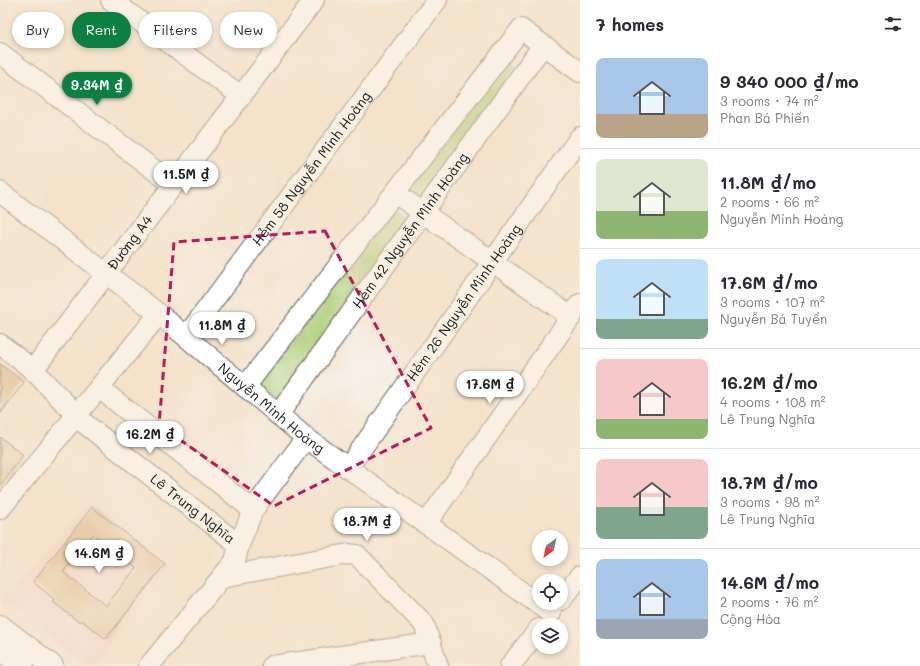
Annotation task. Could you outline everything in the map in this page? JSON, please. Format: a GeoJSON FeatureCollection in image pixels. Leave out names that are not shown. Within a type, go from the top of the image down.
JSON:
{"type":"FeatureCollection","features":[{"type":"Feature","properties":{"kind":"main road"},"geometry":{"type":"LineString","coordinates":[[0,626],[52,666]]}},
{"type":"Feature","properties":{"kind":"main road"},"geometry":{"type":"LineString","coordinates":[[0,649],[22,666]]}},
{"type":"Feature","properties":{"kind":"street"},"geometry":{"type":"LineString","coordinates":[[111,0],[241,96]]}},
{"type":"Feature","properties":{"kind":"street","name":"Hẻm 58 Nguyễn Minh Hoàng"},"geometry":{"type":"LineString","coordinates":[[186,337],[437,0]]}},
{"type":"Feature","properties":{"kind":"street","name":"Đường A4"},"geometry":{"type":"LineString","coordinates":[[33,370],[241,96],[307,2]]}},
{"type":"Feature","properties":{"kind":"street"},"geometry":{"type":"LineString","coordinates":[[245,387],[521,29],[580,72]]}},
{"type":"Feature","properties":{"kind":"street","name":"Hẻm 42 Nguyễn Minh Hoàng"},"geometry":{"type":"LineString","coordinates":[[278,415],[543,45]]}},
{"type":"Feature","properties":{"kind":"street"},"geometry":{"type":"LineString","coordinates":[[0,52],[174,184]]}},
{"type":"Feature","properties":{"kind":"street","name":"Hẻm 26 Nguyễn Minh Hoàng"},"geometry":{"type":"LineString","coordinates":[[348,468],[580,137]]}},
{"type":"Feature","properties":{"kind":"street","name":"Nguyễn Minh Hoàng"},"geometry":{"type":"LineString","coordinates":[[0,192],[159,314],[306,438],[426,524],[532,596]]}},
{"type":"Feature","properties":{"kind":"street"},"geometry":{"type":"LineString","coordinates":[[395,193],[492,262],[575,310],[426,524]]}},
{"type":"Feature","properties":{"kind":"street"},"geometry":{"type":"LineString","coordinates":[[0,509],[159,314]]}},
{"type":"Feature","properties":{"kind":"street","name":"Lê Trung Nghĩa"},"geometry":{"type":"LineString","coordinates":[[0,344],[33,370],[85,424],[239,545],[235,561],[149,666]]}},
{"type":"Feature","properties":{"kind":"street"},"geometry":{"type":"LineString","coordinates":[[99,388],[253,510]]}},
{"type":"Feature","properties":{"kind":"street"},"geometry":{"type":"LineString","coordinates":[[239,545],[253,510],[306,438]]}},
{"type":"Feature","properties":{"kind":"street"},"geometry":{"type":"LineString","coordinates":[[222,577],[348,554],[357,555],[421,620],[427,629],[438,666]]}},
{"type":"Feature","properties":{"kind":"street"},"geometry":{"type":"LineString","coordinates":[[568,591],[580,576]]}},
{"type":"Feature","properties":{"kind":"street"},"geometry":{"type":"LineString","coordinates":[[510,666],[532,638]]}},
{"type":"Feature","properties":{"kind":"street"},"geometry":{"type":"LineString","coordinates":[[272,666],[431,643]]}},
{"type":"Feature","properties":{"kind":"highlighted area"},"geometry":{"type":"Polygon","coordinates":[[[325,231],[431,428],[274,506],[159,425],[174,242],[325,231]]]}},
{"type":"Feature","properties":{"kind":"shaded area"},"geometry":{"type":"Polygon","coordinates":[[[89,503],[170,566],[91,666],[86,666],[2,602],[89,503]]]}},
{"type":"Feature","properties":{"kind":"green space"},"geometry":{"type":"Polygon","coordinates":[[[505,58],[515,66],[421,197],[410,189],[505,58]]]}},
{"type":"Feature","properties":{"kind":"green space"},"geometry":{"type":"Polygon","coordinates":[[[394,209],[407,220],[277,400],[258,385],[394,209]]]}},
{"type":"Feature","properties":{"kind":"building"},"geometry":{"type":"Polygon","coordinates":[[[0,364],[24,382],[0,414],[0,364]]]}},
{"type":"Feature","properties":{"kind":"building"},"geometry":{"type":"Polygon","coordinates":[[[0,437],[23,455],[0,486],[0,437]]]}},
{"type":"Feature","properties":{"kind":"building"},"geometry":{"type":"Polygon","coordinates":[[[92,507],[165,564],[106,639],[81,620],[79,622],[53,602],[55,600],[33,582],[92,507]],[[93,534],[63,572],[106,606],[136,568],[93,534]]]}}]}
